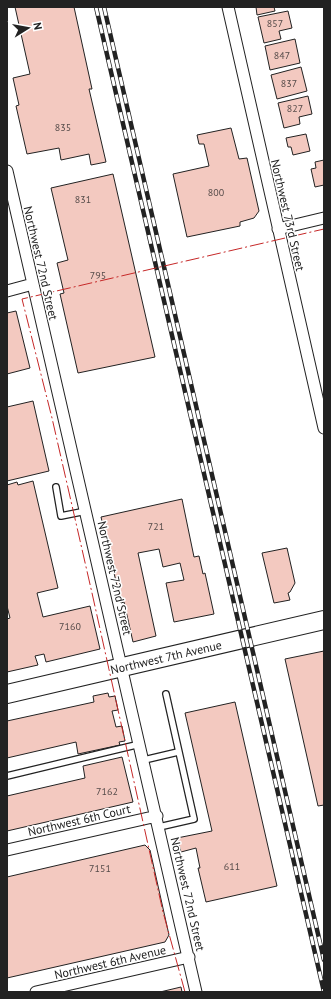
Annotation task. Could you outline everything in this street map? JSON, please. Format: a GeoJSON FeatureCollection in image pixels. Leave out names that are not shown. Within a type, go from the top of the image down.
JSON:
{"type":"FeatureCollection","features":[{"type":"Feature","properties":{"kind":"main road","name":"Northwest 7th Avenue"},"geometry":{"type":"LineString","coordinates":[[7,694],[324,620]]}},
{"type":"Feature","properties":{"kind":"street","name":"Northwest 73rd Street"},"geometry":{"type":"LineString","coordinates":[[228,7],[324,428]]}},
{"type":"Feature","properties":{"kind":"street","name":"Northwest 72nd Street"},"geometry":{"type":"LineString","coordinates":[[7,170],[144,760],[196,992]]}},
{"type":"Feature","properties":{"kind":"street"},"geometry":{"type":"LineString","coordinates":[[278,228],[324,218]]}},
{"type":"Feature","properties":{"kind":"street"},"geometry":{"type":"LineString","coordinates":[[7,291],[33,284]]}},
{"type":"Feature","properties":{"kind":"street","name":"Northwest 6th Court"},"geometry":{"type":"LineString","coordinates":[[7,850],[158,822]]}},
{"type":"Feature","properties":{"kind":"street","name":"Northwest 6th Avenue"},"geometry":{"type":"LineString","coordinates":[[36,992],[189,958]]}},
{"type":"Feature","properties":{"kind":"lane"},"geometry":{"type":"LineString","coordinates":[[56,487],[61,516],[86,511]]}},
{"type":"Feature","properties":{"kind":"lane"},"geometry":{"type":"LineString","coordinates":[[158,822],[194,819],[166,694]]}},
{"type":"Feature","properties":{"kind":"lane"},"geometry":{"type":"LineString","coordinates":[[7,776],[140,744]]}},
{"type":"Feature","properties":{"kind":"lane"},"geometry":{"type":"LineString","coordinates":[[144,760],[178,752]]}},
{"type":"Feature","properties":{"kind":"building"},"geometry":{"type":"Polygon","coordinates":[[[15,7],[74,7],[92,89],[89,89],[106,162],[91,165],[89,154],[61,160],[59,148],[27,154],[16,106],[19,105],[13,78],[30,74],[15,7]]]}},
{"type":"Feature","properties":{"kind":"building"},"geometry":{"type":"Polygon","coordinates":[[[256,7],[274,7],[275,11],[257,15],[256,7]]]}},
{"type":"Feature","properties":{"kind":"building"},"geometry":{"type":"Polygon","coordinates":[[[288,11],[292,28],[279,31],[281,39],[264,43],[258,17],[288,11]]]}},
{"type":"Feature","properties":{"kind":"building"},"geometry":{"type":"Polygon","coordinates":[[[295,39],[300,63],[270,70],[265,46],[295,39]]]}},
{"type":"Feature","properties":{"kind":"building"},"geometry":{"type":"Polygon","coordinates":[[[301,67],[307,91],[277,99],[271,75],[301,67]]]}},
{"type":"Feature","properties":{"kind":"building"},"geometry":{"type":"Polygon","coordinates":[[[308,96],[312,114],[299,117],[300,124],[284,128],[278,103],[308,96]]]}},
{"type":"Feature","properties":{"kind":"building"},"geometry":{"type":"Polygon","coordinates":[[[231,128],[239,159],[247,158],[259,211],[254,218],[240,222],[240,226],[187,237],[173,174],[209,166],[204,144],[199,144],[197,135],[231,128]]]}},
{"type":"Feature","properties":{"kind":"building"},"geometry":{"type":"Polygon","coordinates":[[[306,134],[310,151],[293,155],[291,147],[288,147],[286,138],[306,134]]]}},
{"type":"Feature","properties":{"kind":"building"},"geometry":{"type":"Polygon","coordinates":[[[324,160],[324,185],[315,187],[311,169],[316,168],[315,162],[324,160]]]}},
{"type":"Feature","properties":{"kind":"building"},"geometry":{"type":"Polygon","coordinates":[[[113,174],[155,357],[78,373],[60,294],[64,293],[57,263],[68,260],[51,188],[113,174]]]}},
{"type":"Feature","properties":{"kind":"building"},"geometry":{"type":"Polygon","coordinates":[[[16,311],[30,368],[7,374],[7,313],[16,311]]]}},
{"type":"Feature","properties":{"kind":"building"},"geometry":{"type":"Polygon","coordinates":[[[33,401],[49,471],[7,481],[7,407],[33,401]]]}},
{"type":"Feature","properties":{"kind":"building"},"geometry":{"type":"Polygon","coordinates":[[[33,481],[58,588],[37,593],[43,617],[90,606],[100,649],[46,662],[44,654],[35,656],[38,665],[7,672],[7,619],[10,618],[7,606],[7,485],[17,482],[18,485],[33,481]]]}},
{"type":"Feature","properties":{"kind":"building"},"geometry":{"type":"Polygon","coordinates":[[[182,499],[194,557],[199,556],[203,574],[205,573],[214,614],[174,622],[166,583],[184,580],[180,563],[163,567],[159,549],[138,553],[156,636],[133,642],[124,602],[121,603],[101,517],[182,499]]]}},
{"type":"Feature","properties":{"kind":"building"},"geometry":{"type":"Polygon","coordinates":[[[287,548],[295,583],[288,593],[290,600],[274,603],[262,553],[287,548]]]}},
{"type":"Feature","properties":{"kind":"building"},"geometry":{"type":"Polygon","coordinates":[[[324,651],[324,805],[318,806],[285,659],[324,651]]]}},
{"type":"Feature","properties":{"kind":"building"},"geometry":{"type":"Polygon","coordinates":[[[108,693],[109,697],[115,696],[118,710],[112,711],[116,727],[122,726],[125,741],[119,742],[120,745],[78,754],[76,742],[7,758],[7,721],[94,702],[93,696],[108,693]]]}},
{"type":"Feature","properties":{"kind":"building"},"geometry":{"type":"Polygon","coordinates":[[[235,702],[277,886],[206,902],[198,868],[200,868],[196,848],[181,852],[177,838],[212,831],[185,713],[235,702]]]}},
{"type":"Feature","properties":{"kind":"building"},"geometry":{"type":"Polygon","coordinates":[[[122,757],[133,802],[7,831],[7,796],[85,778],[83,766],[122,757]]]}},
{"type":"Feature","properties":{"kind":"building"},"geometry":{"type":"Polygon","coordinates":[[[145,845],[150,850],[169,935],[165,942],[7,978],[7,877],[145,845]]]}},
{"type":"Feature","properties":{"kind":"building"},"geometry":{"type":"Polygon","coordinates":[[[181,987],[182,992],[160,992],[181,987]]]}},
{"type":"Feature","properties":{"kind":"railway"},"geometry":{"type":"LineString","coordinates":[[96,7],[324,992]]}},
{"type":"Feature","properties":{"kind":"railway"},"geometry":{"type":"LineString","coordinates":[[104,7],[324,960]]}},
{"type":"Feature","properties":{"kind":"power"},"geometry":{"type":"LineString","coordinates":[[185,992],[163,912],[52,418],[22,299],[324,229]]}}]}
